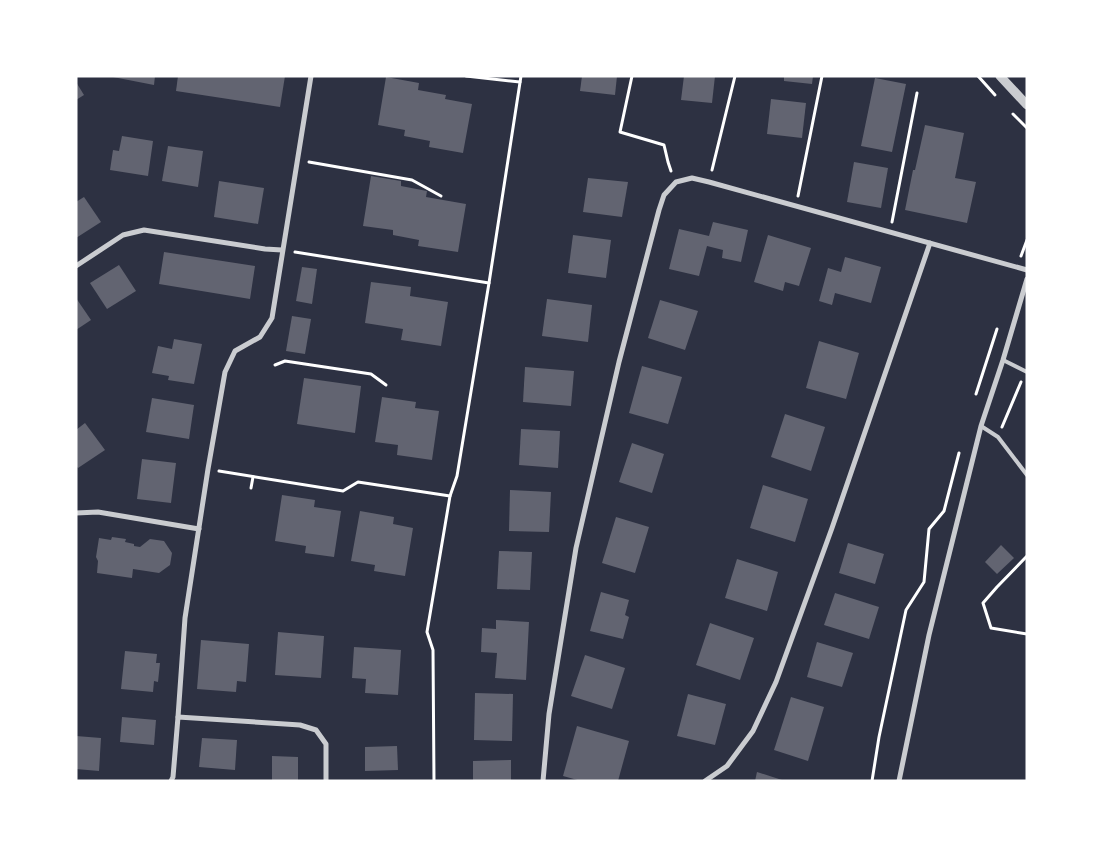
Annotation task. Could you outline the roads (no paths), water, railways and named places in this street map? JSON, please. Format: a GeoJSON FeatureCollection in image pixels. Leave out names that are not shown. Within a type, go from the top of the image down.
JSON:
{"type":"FeatureCollection","features":[{"type":"Feature","properties":{"kind":"street"},"geometry":{"type":"LineString","coordinates":[[171,781],[173,777],[185,618],[225,372],[235,352],[260,337],[272,318],[311,76]]}},
{"type":"Feature","properties":{"kind":"street"},"geometry":{"type":"LineString","coordinates":[[1000,76],[1027,105]]}},
{"type":"Feature","properties":{"kind":"street"},"geometry":{"type":"LineString","coordinates":[[543,781],[549,714],[576,548],[619,362],[659,210],[664,195],[676,182],[692,178],[709,182],[1027,270]]}},
{"type":"Feature","properties":{"kind":"street"},"geometry":{"type":"LineString","coordinates":[[76,266],[123,235],[144,230],[282,250]]}},
{"type":"Feature","properties":{"kind":"street"},"geometry":{"type":"LineString","coordinates":[[705,781],[727,766],[753,731],[776,682],[832,528],[930,243]]}},
{"type":"Feature","properties":{"kind":"street"},"geometry":{"type":"LineString","coordinates":[[899,781],[929,635],[981,426],[1027,279]]}},
{"type":"Feature","properties":{"kind":"street"},"geometry":{"type":"LineString","coordinates":[[76,513],[98,512],[199,529]]}},
{"type":"Feature","properties":{"kind":"street"},"geometry":{"type":"LineString","coordinates":[[178,717],[300,725],[316,730],[326,744],[326,781]]}},
{"type":"Feature","properties":{"kind":"lane"},"geometry":{"type":"LineString","coordinates":[[1003,360],[1026,372]]}},
{"type":"Feature","properties":{"kind":"lane"},"geometry":{"type":"LineString","coordinates":[[981,426],[998,437],[1027,474]]}}]}
